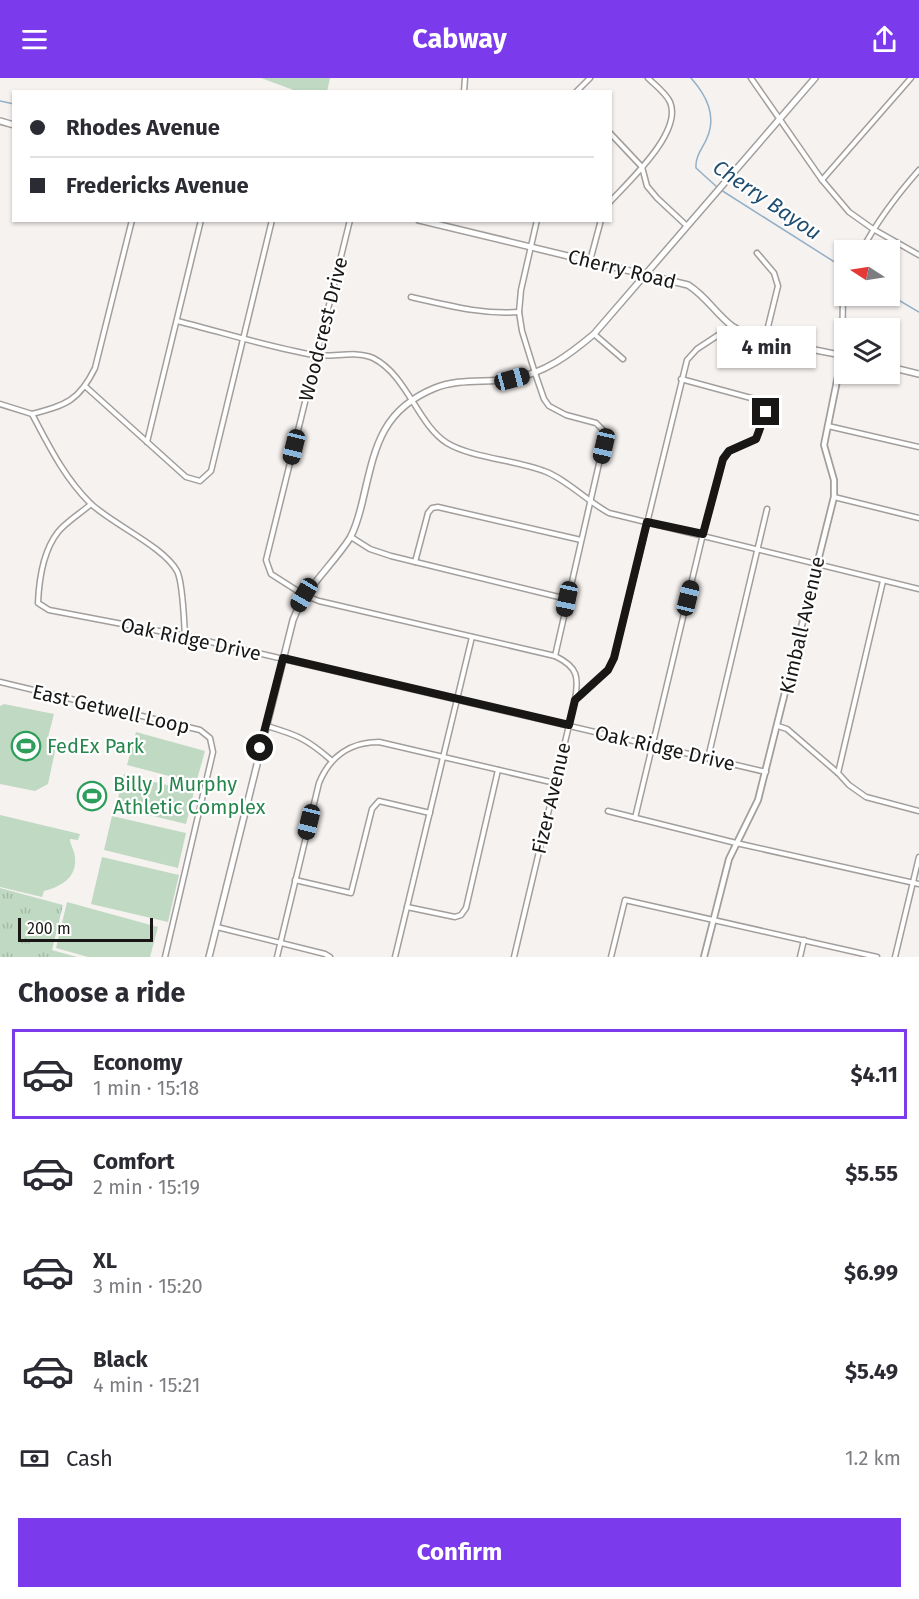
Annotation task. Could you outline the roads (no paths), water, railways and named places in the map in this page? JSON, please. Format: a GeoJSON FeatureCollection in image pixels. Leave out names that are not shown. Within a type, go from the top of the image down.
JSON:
{"type":"FeatureCollection","features":[{"type":"Feature","properties":{"kind":"main road"},"geometry":{"type":"LineString","coordinates":[[209,957],[293,620],[304,595],[351,537],[375,449],[386,426],[412,399],[436,388],[456,382],[512,379],[554,365],[569,355],[594,334],[815,78]]}},
{"type":"Feature","properties":{"kind":"main road","name":"Cherry Road"},"geometry":{"type":"LineString","coordinates":[[446,224],[688,285],[700,292],[720,316],[742,332],[834,354]]}},
{"type":"Feature","properties":{"kind":"main road"},"geometry":{"type":"LineString","coordinates":[[900,369],[919,374]]}},
{"type":"Feature","properties":{"kind":"street"},"geometry":{"type":"LineString","coordinates":[[578,90],[590,78]]}},
{"type":"Feature","properties":{"kind":"street"},"geometry":{"type":"LineString","coordinates":[[612,199],[642,167],[670,128],[672,109],[669,99],[648,78]]}},
{"type":"Feature","properties":{"kind":"street"},"geometry":{"type":"LineString","coordinates":[[751,78],[822,180],[849,212],[873,229],[919,255]]}},
{"type":"Feature","properties":{"kind":"street"},"geometry":{"type":"LineString","coordinates":[[822,180],[911,78]]}},
{"type":"Feature","properties":{"kind":"street"},"geometry":{"type":"LineString","coordinates":[[612,135],[642,167],[647,186],[687,226]]}},
{"type":"Feature","properties":{"kind":"street"},"geometry":{"type":"LineString","coordinates":[[867,240],[901,190],[919,170]]}},
{"type":"Feature","properties":{"kind":"street"},"geometry":{"type":"LineString","coordinates":[[0,404],[32,414],[60,405],[75,397],[86,387],[95,369],[132,222]]}},
{"type":"Feature","properties":{"kind":"street"},"geometry":{"type":"LineString","coordinates":[[147,442],[201,222]]}},
{"type":"Feature","properties":{"kind":"street"},"geometry":{"type":"LineString","coordinates":[[86,387],[186,477],[200,481],[211,471],[272,222]]}},
{"type":"Feature","properties":{"kind":"street","name":"Woodcrest Drive"},"geometry":{"type":"LineString","coordinates":[[350,222],[266,560],[271,574],[304,595],[319,601],[555,656]]}},
{"type":"Feature","properties":{"kind":"street"},"geometry":{"type":"LineString","coordinates":[[537,222],[521,290],[519,312],[522,332],[535,373],[544,399],[549,406],[566,415],[596,423],[606,433],[555,656]]}},
{"type":"Feature","properties":{"kind":"street"},"geometry":{"type":"LineString","coordinates":[[590,261],[600,222]]}},
{"type":"Feature","properties":{"kind":"street"},"geometry":{"type":"LineString","coordinates":[[757,253],[774,273],[778,285],[765,339]]}},
{"type":"Feature","properties":{"kind":"street"},"geometry":{"type":"LineString","coordinates":[[411,297],[478,312],[499,314],[519,312]]}},
{"type":"Feature","properties":{"kind":"street"},"geometry":{"type":"LineString","coordinates":[[177,321],[316,356],[370,357],[385,365],[435,433],[448,444],[544,471],[609,513],[703,534],[919,589]]}},
{"type":"Feature","properties":{"kind":"street"},"geometry":{"type":"LineString","coordinates":[[575,700],[608,670],[614,658],[687,360],[697,349],[732,326]]}},
{"type":"Feature","properties":{"kind":"street"},"geometry":{"type":"LineString","coordinates":[[594,334],[623,359]]}},
{"type":"Feature","properties":{"kind":"street"},"geometry":{"type":"LineString","coordinates":[[636,818],[723,459],[729,451],[756,439],[766,412],[762,401],[750,396],[681,379]]}},
{"type":"Feature","properties":{"kind":"street","name":"Kimball Avenue"},"geometry":{"type":"LineString","coordinates":[[704,957],[729,859],[758,800],[834,497],[834,480],[824,446],[837,384]]}},
{"type":"Feature","properties":{"kind":"street"},"geometry":{"type":"LineString","coordinates":[[32,414],[54,457],[91,504],[168,559],[178,573],[185,636]]}},
{"type":"Feature","properties":{"kind":"street"},"geometry":{"type":"LineString","coordinates":[[827,425],[919,447]]}},
{"type":"Feature","properties":{"kind":"street"},"geometry":{"type":"LineString","coordinates":[[834,497],[919,518]]}},
{"type":"Feature","properties":{"kind":"street","name":"Oak Ridge Drive"},"geometry":{"type":"LineString","coordinates":[[91,504],[59,530],[48,547],[39,586],[38,603],[49,610],[185,636],[283,658],[766,771]]}},
{"type":"Feature","properties":{"kind":"street"},"geometry":{"type":"LineString","coordinates":[[416,562],[428,513],[432,508],[438,507],[581,540]]}},
{"type":"Feature","properties":{"kind":"street"},"geometry":{"type":"LineString","coordinates":[[708,758],[767,509]]}},
{"type":"Feature","properties":{"kind":"street"},"geometry":{"type":"LineString","coordinates":[[351,537],[370,549],[567,599]]}},
{"type":"Feature","properties":{"kind":"street"},"geometry":{"type":"LineString","coordinates":[[837,773],[883,580]]}},
{"type":"Feature","properties":{"kind":"street"},"geometry":{"type":"LineString","coordinates":[[395,957],[472,637]]}},
{"type":"Feature","properties":{"kind":"street","name":"Fizer Avenue"},"geometry":{"type":"LineString","coordinates":[[514,957],[578,685],[574,669],[567,662],[555,656]]}},
{"type":"Feature","properties":{"kind":"street","name":"East Getwell Loop"},"geometry":{"type":"LineString","coordinates":[[0,682],[200,730],[210,738],[213,752],[165,957]]}},
{"type":"Feature","properties":{"kind":"street"},"geometry":{"type":"LineString","coordinates":[[266,726],[310,742],[331,760]]}},
{"type":"Feature","properties":{"kind":"street"},"geometry":{"type":"LineString","coordinates":[[778,726],[787,729],[849,785],[866,797],[919,811]]}},
{"type":"Feature","properties":{"kind":"street"},"geometry":{"type":"LineString","coordinates":[[277,957],[319,783],[324,769],[331,760],[348,748],[364,742],[379,742],[555,783]]}},
{"type":"Feature","properties":{"kind":"street"},"geometry":{"type":"LineString","coordinates":[[407,907],[455,917],[461,915],[466,908],[498,770]]}},
{"type":"Feature","properties":{"kind":"street"},"geometry":{"type":"LineString","coordinates":[[295,880],[351,893],[372,809],[379,801],[430,813]]}},
{"type":"Feature","properties":{"kind":"street"},"geometry":{"type":"LineString","coordinates":[[608,811],[736,843],[919,884]]}},
{"type":"Feature","properties":{"kind":"street"},"geometry":{"type":"LineString","coordinates":[[895,957],[919,857]]}},
{"type":"Feature","properties":{"kind":"street"},"geometry":{"type":"LineString","coordinates":[[611,957],[625,900],[877,957]]}},
{"type":"Feature","properties":{"kind":"street"},"geometry":{"type":"LineString","coordinates":[[217,927],[326,954],[330,957]]}},
{"type":"Feature","properties":{"kind":"street"},"geometry":{"type":"LineString","coordinates":[[800,957],[804,940]]}},
{"type":"Feature","properties":{"kind":"waterway","name":"Cherry Bayou"},"geometry":{"type":"LineString","coordinates":[[691,78],[705,98],[711,121],[696,168],[717,187]]}},
{"type":"Feature","properties":{"kind":"waterway"},"geometry":{"type":"LineString","coordinates":[[0,101],[12,104]]}},
{"type":"Feature","properties":{"kind":"waterway","name":"Cherry Bayou"},"geometry":{"type":"LineString","coordinates":[[721,190],[834,262]]}},
{"type":"Feature","properties":{"kind":"waterway","name":"Cherry Bayou"},"geometry":{"type":"LineString","coordinates":[[900,301],[919,312]]}},
{"type":"Feature","properties":{"kind":"place","name":"FedEx Park"},"geometry":{"type":"Point","coordinates":[26,746]}},
{"type":"Feature","properties":{"kind":"place","name":"Billy J Murphy Athletic Complex"},"geometry":{"type":"Point","coordinates":[92,796]}}]}
